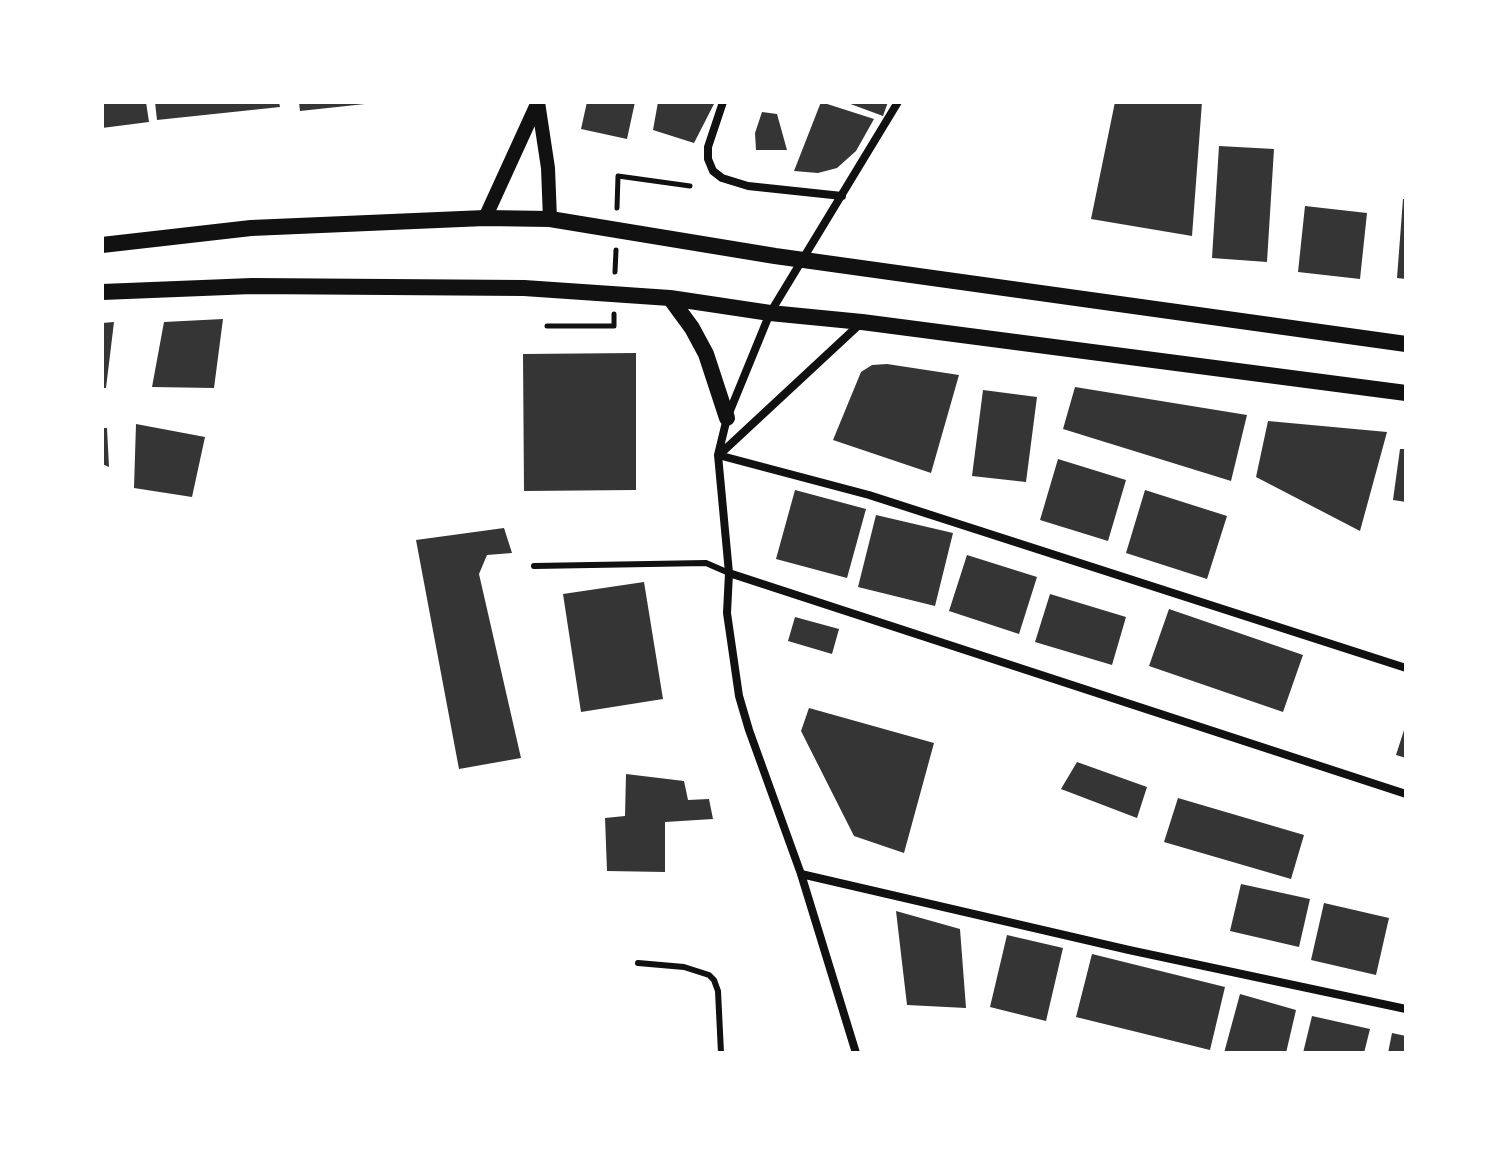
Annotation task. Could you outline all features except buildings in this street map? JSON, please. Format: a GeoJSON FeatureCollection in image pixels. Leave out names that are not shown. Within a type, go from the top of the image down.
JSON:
{"type":"FeatureCollection","features":[{"type":"Feature","properties":{"kind":"main road"},"geometry":{"type":"LineString","coordinates":[[102,245],[251,228],[485,218],[550,219],[1141,309],[1406,344]]}},
{"type":"Feature","properties":{"kind":"main road"},"geometry":{"type":"LineString","coordinates":[[102,292],[252,286],[492,288],[670,298],[1406,393]]}},
{"type":"Feature","properties":{"kind":"main road"},"geometry":{"type":"LineString","coordinates":[[670,298],[706,354],[727,418]]}},
{"type":"Feature","properties":{"kind":"street"},"geometry":{"type":"LineString","coordinates":[[485,218],[538,102]]}},
{"type":"Feature","properties":{"kind":"street"},"geometry":{"type":"LineString","coordinates":[[538,102],[548,168],[550,219]]}},
{"type":"Feature","properties":{"kind":"street"},"geometry":{"type":"LineString","coordinates":[[723,102],[708,147],[708,159],[713,171],[722,178],[748,186],[842,196]]}},
{"type":"Feature","properties":{"kind":"street"},"geometry":{"type":"LineString","coordinates":[[856,1053],[801,874],[739,696],[727,613],[729,573],[718,455],[727,418],[770,313],[898,102]]}},
{"type":"Feature","properties":{"kind":"street"},"geometry":{"type":"LineString","coordinates":[[718,455],[862,322]]}},
{"type":"Feature","properties":{"kind":"street"},"geometry":{"type":"LineString","coordinates":[[718,455],[869,495],[1406,668]]}},
{"type":"Feature","properties":{"kind":"street"},"geometry":{"type":"LineString","coordinates":[[729,573],[1406,794]]}},
{"type":"Feature","properties":{"kind":"street"},"geometry":{"type":"LineString","coordinates":[[801,874],[1129,950],[1406,1009]]}},
{"type":"Feature","properties":{"kind":"lane"},"geometry":{"type":"LineString","coordinates":[[534,566],[706,563],[729,573]]}},
{"type":"Feature","properties":{"kind":"lane"},"geometry":{"type":"LineString","coordinates":[[638,963],[684,967],[709,975],[714,980],[718,991],[721,1053]]}},
{"type":"Feature","properties":{"kind":"path"},"geometry":{"type":"LineString","coordinates":[[618,176],[690,186]]}},
{"type":"Feature","properties":{"kind":"path"},"geometry":{"type":"LineString","coordinates":[[547,326],[614,326]]}}]}
